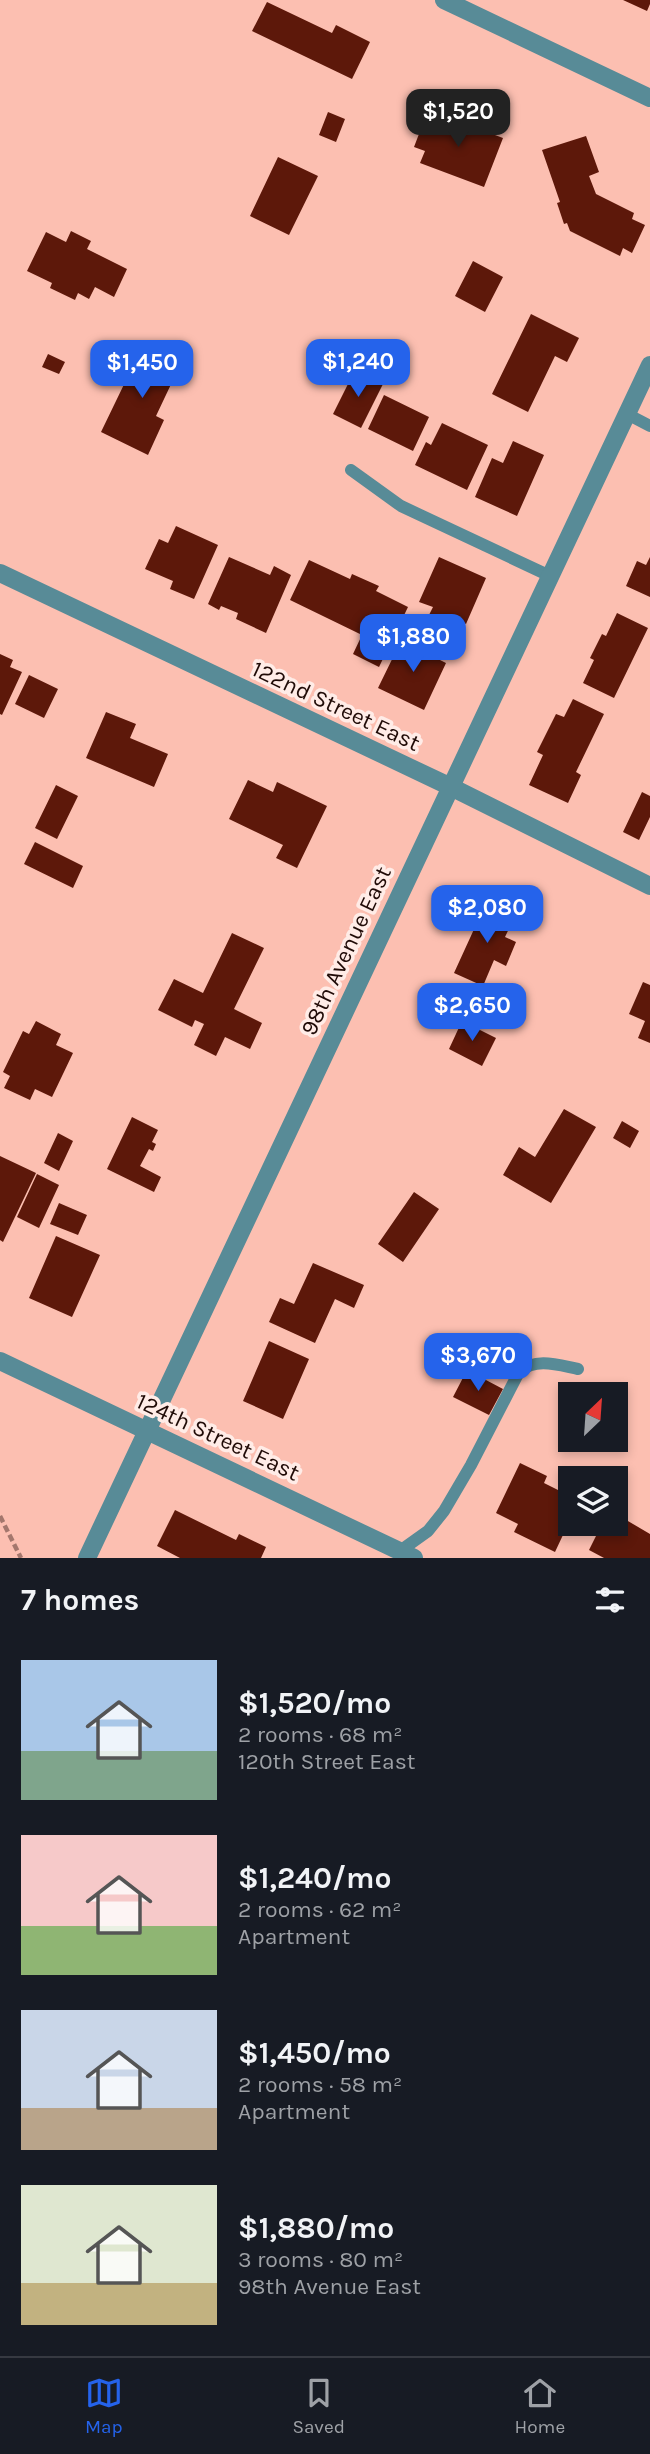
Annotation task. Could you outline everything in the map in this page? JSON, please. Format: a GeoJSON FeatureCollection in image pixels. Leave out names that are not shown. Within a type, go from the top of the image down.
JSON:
{"type":"FeatureCollection","features":[{"type":"Feature","properties":{"kind":"street"},"geometry":{"type":"LineString","coordinates":[[444,0],[650,98]]}},
{"type":"Feature","properties":{"kind":"street","name":"98th Avenue East"},"geometry":{"type":"LineString","coordinates":[[87,1558],[650,365]]}},
{"type":"Feature","properties":{"kind":"street","name":"122nd Street East"},"geometry":{"type":"LineString","coordinates":[[0,573],[451,787],[650,886]]}},
{"type":"Feature","properties":{"kind":"street","name":"124th Street East"},"geometry":{"type":"LineString","coordinates":[[0,1362],[407,1555]]}},
{"type":"Feature","properties":{"kind":"lane"},"geometry":{"type":"LineString","coordinates":[[627,414],[650,426]]}},
{"type":"Feature","properties":{"kind":"lane"},"geometry":{"type":"LineString","coordinates":[[351,470],[401,506],[550,576]]}},
{"type":"Feature","properties":{"kind":"lane"},"geometry":{"type":"LineString","coordinates":[[407,1555],[444,1511],[519,1372],[526,1366],[539,1362],[578,1368]]}},
{"type":"Feature","properties":{"kind":"path"},"geometry":{"type":"LineString","coordinates":[[0,1516],[22,1558]]}},
{"type":"Feature","properties":{"kind":"building"},"geometry":{"type":"Polygon","coordinates":[[[623,0],[650,0],[650,4],[647,11],[623,0]]]}},
{"type":"Feature","properties":{"kind":"building"},"geometry":{"type":"Polygon","coordinates":[[[267,2],[332,33],[336,25],[370,42],[352,79],[252,31],[267,2]]]}},
{"type":"Feature","properties":{"kind":"building"},"geometry":{"type":"Polygon","coordinates":[[[328,112],[345,119],[336,142],[319,135],[328,112]]]}},
{"type":"Feature","properties":{"kind":"building"},"geometry":{"type":"Polygon","coordinates":[[[427,113],[439,117],[439,114],[503,138],[484,187],[420,163],[425,151],[414,147],[427,113]]]}},
{"type":"Feature","properties":{"kind":"building"},"geometry":{"type":"Polygon","coordinates":[[[586,136],[599,172],[589,176],[596,194],[634,213],[632,219],[645,225],[632,253],[623,248],[620,256],[570,231],[567,223],[564,224],[557,203],[560,202],[542,150],[586,136]]]}},
{"type":"Feature","properties":{"kind":"building"},"geometry":{"type":"Polygon","coordinates":[[[278,157],[318,176],[289,235],[250,216],[278,157]]]}},
{"type":"Feature","properties":{"kind":"building"},"geometry":{"type":"Polygon","coordinates":[[[71,231],[91,241],[87,249],[127,269],[114,297],[95,287],[89,299],[78,293],[75,300],[50,288],[52,283],[27,271],[46,232],[66,242],[71,231]]]}},
{"type":"Feature","properties":{"kind":"building"},"geometry":{"type":"Polygon","coordinates":[[[473,261],[503,277],[485,312],[455,296],[473,261]]]}},
{"type":"Feature","properties":{"kind":"building"},"geometry":{"type":"Polygon","coordinates":[[[531,314],[579,338],[567,362],[555,356],[528,412],[492,394],[531,314]]]}},
{"type":"Feature","properties":{"kind":"building"},"geometry":{"type":"Polygon","coordinates":[[[144,343],[182,361],[156,416],[164,420],[148,455],[101,432],[144,343]]]}},
{"type":"Feature","properties":{"kind":"building"},"geometry":{"type":"Polygon","coordinates":[[[48,354],[65,362],[59,374],[42,367],[48,354]]]}},
{"type":"Feature","properties":{"kind":"building"},"geometry":{"type":"Polygon","coordinates":[[[355,370],[383,384],[361,428],[333,414],[355,370]]]}},
{"type":"Feature","properties":{"kind":"building"},"geometry":{"type":"Polygon","coordinates":[[[384,395],[429,417],[413,451],[368,429],[384,395]]]}},
{"type":"Feature","properties":{"kind":"building"},"geometry":{"type":"Polygon","coordinates":[[[442,423],[488,445],[467,490],[415,465],[426,442],[431,445],[442,423]]]}},
{"type":"Feature","properties":{"kind":"building"},"geometry":{"type":"Polygon","coordinates":[[[513,441],[544,455],[517,516],[475,497],[492,458],[503,463],[513,441]]]}},
{"type":"Feature","properties":{"kind":"building"},"geometry":{"type":"Polygon","coordinates":[[[176,526],[218,545],[194,599],[170,589],[173,581],[145,569],[159,539],[168,543],[176,526]]]}},
{"type":"Feature","properties":{"kind":"building"},"geometry":{"type":"Polygon","coordinates":[[[229,557],[270,575],[274,566],[291,575],[266,633],[236,619],[238,613],[221,606],[219,610],[208,604],[229,557]]]}},
{"type":"Feature","properties":{"kind":"building"},"geometry":{"type":"Polygon","coordinates":[[[439,557],[486,578],[466,624],[451,617],[449,624],[429,615],[433,607],[419,602],[439,557]]]}},
{"type":"Feature","properties":{"kind":"building"},"geometry":{"type":"Polygon","coordinates":[[[650,557],[650,597],[626,586],[637,561],[646,565],[650,557]]]}},
{"type":"Feature","properties":{"kind":"building"},"geometry":{"type":"Polygon","coordinates":[[[309,560],[350,579],[352,574],[379,586],[376,591],[408,607],[379,667],[353,654],[362,635],[290,600],[309,560]]]}},
{"type":"Feature","properties":{"kind":"building"},"geometry":{"type":"Polygon","coordinates":[[[617,613],[648,628],[614,698],[583,683],[594,660],[590,658],[602,634],[606,636],[617,613]]]}},
{"type":"Feature","properties":{"kind":"building"},"geometry":{"type":"Polygon","coordinates":[[[416,641],[435,650],[432,656],[446,663],[424,710],[378,688],[400,643],[412,649],[416,641]]]}},
{"type":"Feature","properties":{"kind":"building"},"geometry":{"type":"Polygon","coordinates":[[[0,654],[13,660],[10,667],[22,672],[2,715],[0,714],[0,654]]]}},
{"type":"Feature","properties":{"kind":"building"},"geometry":{"type":"Polygon","coordinates":[[[29,675],[58,689],[44,718],[15,704],[29,675]]]}},
{"type":"Feature","properties":{"kind":"building"},"geometry":{"type":"Polygon","coordinates":[[[573,699],[604,714],[576,772],[581,775],[568,803],[529,785],[543,755],[537,752],[556,714],[564,717],[573,699]]]}},
{"type":"Feature","properties":{"kind":"building"},"geometry":{"type":"Polygon","coordinates":[[[106,712],[136,724],[130,738],[168,754],[154,787],[86,758],[106,712]]]}},
{"type":"Feature","properties":{"kind":"building"},"geometry":{"type":"Polygon","coordinates":[[[248,780],[273,792],[277,782],[327,806],[297,868],[276,858],[283,845],[229,819],[248,780]]]}},
{"type":"Feature","properties":{"kind":"building"},"geometry":{"type":"Polygon","coordinates":[[[56,785],[78,796],[57,839],[35,828],[56,785]]]}},
{"type":"Feature","properties":{"kind":"building"},"geometry":{"type":"Polygon","coordinates":[[[642,792],[650,796],[650,817],[639,840],[623,832],[642,792]]]}},
{"type":"Feature","properties":{"kind":"building"},"geometry":{"type":"Polygon","coordinates":[[[35,842],[83,866],[73,888],[24,864],[35,842]]]}},
{"type":"Feature","properties":{"kind":"building"},"geometry":{"type":"Polygon","coordinates":[[[486,903],[515,916],[505,937],[516,942],[506,966],[494,960],[483,986],[454,973],[486,903]]]}},
{"type":"Feature","properties":{"kind":"building"},"geometry":{"type":"Polygon","coordinates":[[[232,933],[264,948],[234,1009],[262,1023],[250,1049],[225,1037],[216,1056],[194,1045],[204,1024],[195,1020],[192,1027],[158,1010],[174,979],[203,993],[232,933]]]}},
{"type":"Feature","properties":{"kind":"building"},"geometry":{"type":"Polygon","coordinates":[[[643,982],[650,985],[650,1043],[638,1038],[645,1021],[629,1014],[643,982]]]}},
{"type":"Feature","properties":{"kind":"building"},"geometry":{"type":"Polygon","coordinates":[[[36,1021],[61,1034],[56,1045],[73,1053],[52,1097],[35,1089],[30,1100],[4,1088],[10,1076],[3,1072],[23,1031],[29,1034],[36,1021]]]}},
{"type":"Feature","properties":{"kind":"building"},"geometry":{"type":"Polygon","coordinates":[[[462,1021],[496,1038],[482,1066],[449,1049],[462,1021]]]}},
{"type":"Feature","properties":{"kind":"building"},"geometry":{"type":"Polygon","coordinates":[[[564,1109],[596,1127],[551,1203],[503,1175],[519,1147],[535,1157],[564,1109]]]}},
{"type":"Feature","properties":{"kind":"building"},"geometry":{"type":"Polygon","coordinates":[[[132,1117],[158,1130],[152,1142],[156,1144],[153,1151],[149,1149],[140,1166],[161,1177],[154,1192],[107,1169],[132,1117]]]}},
{"type":"Feature","properties":{"kind":"building"},"geometry":{"type":"Polygon","coordinates":[[[622,1121],[639,1131],[630,1148],[613,1138],[622,1121]]]}},
{"type":"Feature","properties":{"kind":"building"},"geometry":{"type":"Polygon","coordinates":[[[58,1133],[73,1141],[59,1171],[44,1163],[58,1133]]]}},
{"type":"Feature","properties":{"kind":"building"},"geometry":{"type":"Polygon","coordinates":[[[0,1156],[36,1173],[3,1242],[0,1240],[0,1156]]]}},
{"type":"Feature","properties":{"kind":"building"},"geometry":{"type":"Polygon","coordinates":[[[37,1174],[59,1185],[39,1228],[17,1217],[37,1174]]]}},
{"type":"Feature","properties":{"kind":"building"},"geometry":{"type":"Polygon","coordinates":[[[414,1192],[439,1209],[403,1262],[378,1244],[414,1192]]]}},
{"type":"Feature","properties":{"kind":"building"},"geometry":{"type":"Polygon","coordinates":[[[59,1203],[87,1215],[78,1235],[50,1224],[59,1203]]]}},
{"type":"Feature","properties":{"kind":"building"},"geometry":{"type":"Polygon","coordinates":[[[56,1236],[100,1255],[72,1317],[29,1298],[56,1236]]]}},
{"type":"Feature","properties":{"kind":"building"},"geometry":{"type":"Polygon","coordinates":[[[313,1263],[364,1285],[354,1308],[335,1299],[315,1343],[269,1322],[280,1298],[294,1304],[313,1263]]]}},
{"type":"Feature","properties":{"kind":"building"},"geometry":{"type":"Polygon","coordinates":[[[269,1341],[309,1359],[283,1419],[243,1401],[269,1341]]]}},
{"type":"Feature","properties":{"kind":"building"},"geometry":{"type":"Polygon","coordinates":[[[467,1370],[503,1389],[489,1415],[453,1397],[467,1370]]]}},
{"type":"Feature","properties":{"kind":"building"},"geometry":{"type":"Polygon","coordinates":[[[520,1463],[547,1476],[544,1483],[558,1490],[558,1536],[562,1536],[555,1552],[514,1532],[518,1524],[496,1513],[520,1463]]]}},
{"type":"Feature","properties":{"kind":"building"},"geometry":{"type":"Polygon","coordinates":[[[175,1510],[236,1540],[239,1534],[266,1547],[261,1558],[180,1558],[157,1546],[175,1510]]]}},
{"type":"Feature","properties":{"kind":"building"},"geometry":{"type":"Polygon","coordinates":[[[628,1521],[650,1534],[650,1558],[604,1558],[589,1550],[596,1536],[628,1536],[628,1521]]]}}]}
